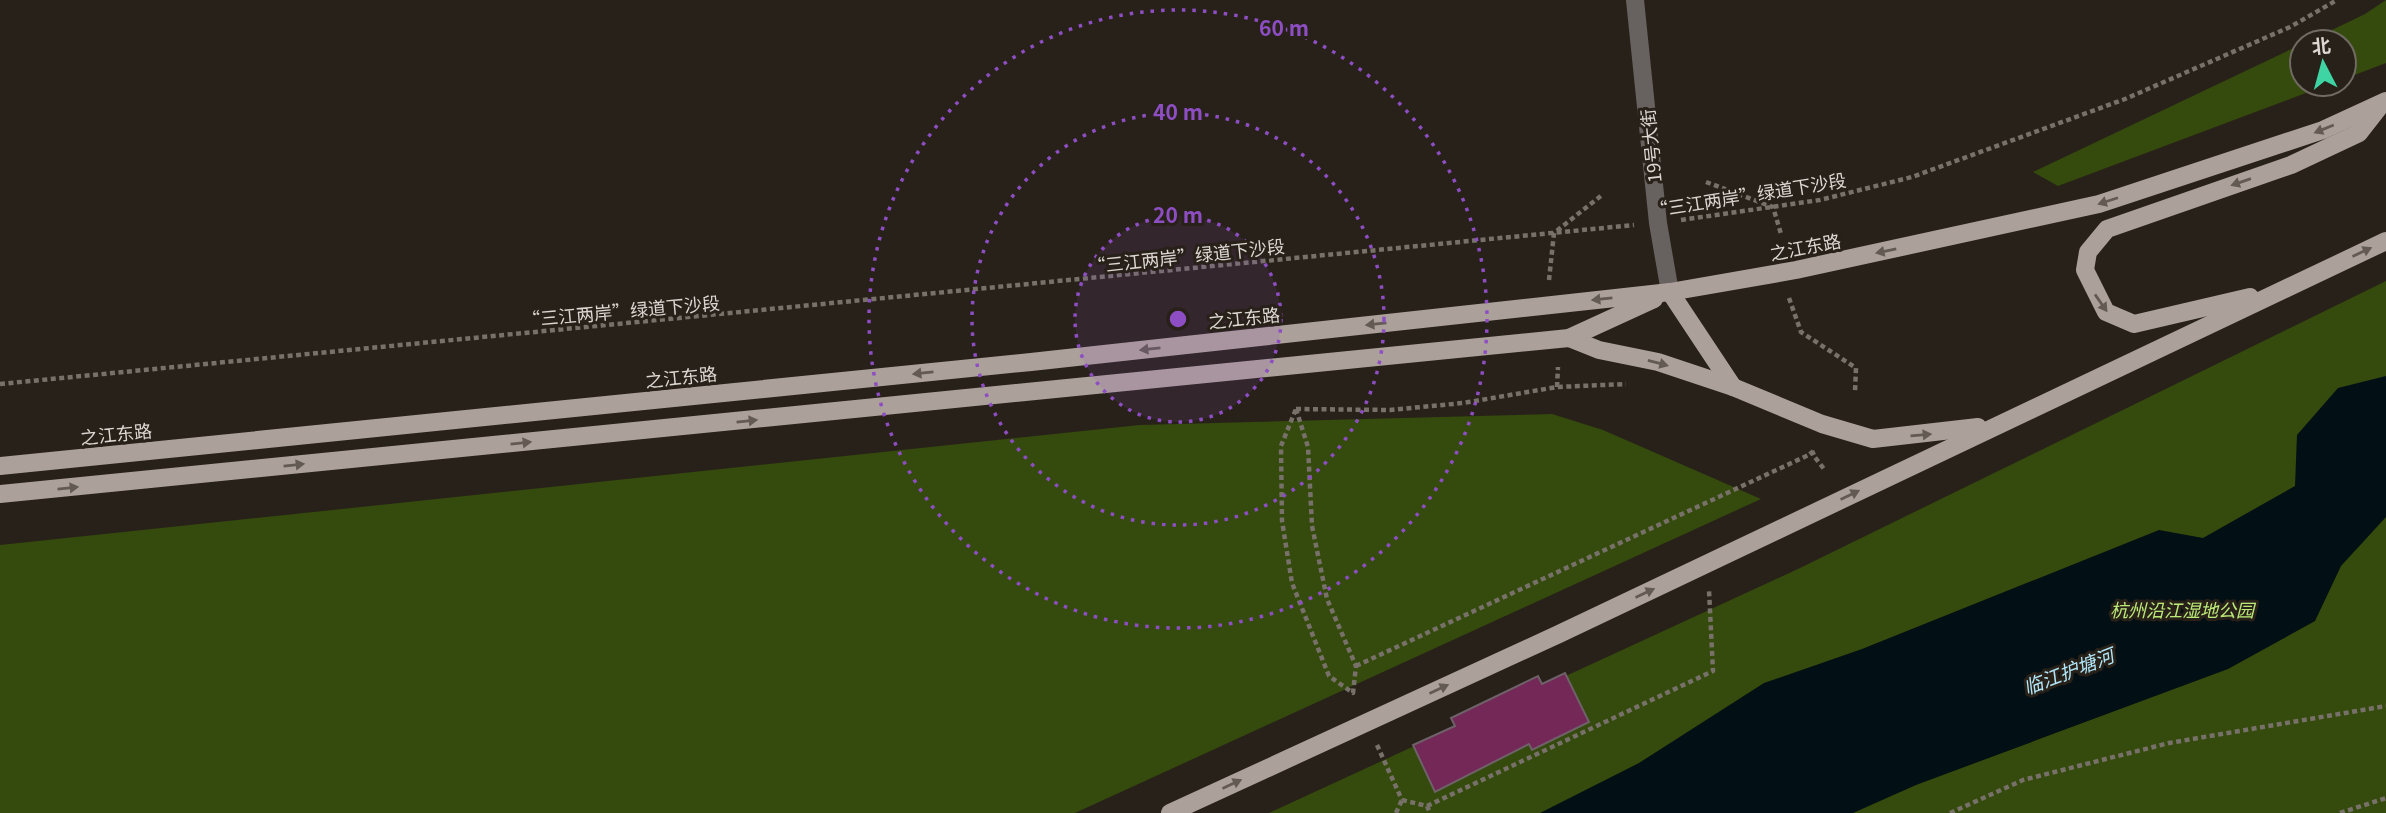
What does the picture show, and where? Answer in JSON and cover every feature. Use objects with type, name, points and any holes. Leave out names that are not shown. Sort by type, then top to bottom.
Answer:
[{"type":"main road","points":[[2280,291],[2134,324],[2106,312],[2085,270],[2088,252],[2107,229],[2291,164],[2359,133],[2384,102]]},
{"type":"main road","name":"之江东路","points":[[0,466],[1045,360],[1670,292],[1796,270],[2099,204],[2323,130],[2384,102]]},
{"type":"main road","points":[[1170,813],[1559,634],[2386,241]]},
{"type":"main road","points":[[0,495],[1569,338],[1670,292],[1733,387]]},
{"type":"main road","points":[[1569,338],[1599,350],[1658,362],[1733,387],[1822,424],[1873,439],[1953,432],[2005,422]]},
{"type":"street","name":"19号大街","points":[[1635,0],[1658,223],[1670,292]]},
{"type":"path","name":"“三江两岸”绿道下沙段","points":[[0,384],[1658,223],[1821,200],[1924,173],[2125,99],[2290,27],[2337,0]]},
{"type":"path","points":[[1706,182],[1773,207],[1781,234]]},
{"type":"path","points":[[1549,280],[1554,233],[1602,195]]},
{"type":"path","points":[[1789,298],[1801,332],[1856,368],[1855,392]]},
{"type":"path","points":[[1557,387],[1558,367]]},
{"type":"path","points":[[1296,409],[1390,410],[1464,403],[1557,387],[1636,383]]},
{"type":"path","points":[[1296,409],[1308,447],[1312,526],[1327,599],[1356,666],[1353,693],[1329,676],[1292,583],[1282,521],[1281,446],[1296,409]]},
{"type":"path","points":[[1801,447],[1814,452],[1824,469]]},
{"type":"path","points":[[1356,666],[1814,452]]},
{"type":"path","points":[[1402,800],[1427,806],[1713,671],[1708,580]]},
{"type":"path","points":[[1950,813],[2023,780],[2169,743],[2386,706]]},
{"type":"path","points":[[1373,738],[1402,800],[1396,813]]},
{"type":"path","points":[[2340,813],[2386,798]]},
{"type":"path","points":[[1427,806],[1430,813]]},
{"type":"green space","points":[[2386,0],[2386,63],[2358,74],[2358,28],[2336,28]]},
{"type":"green space","points":[[2288,51],[2288,98],[2293,98],[2058,186],[2033,172]]},
{"type":"green space","name":"杭州沿江湿地公园","points":[[2386,281],[2386,813],[1269,813],[1800,568]]},
{"type":"green space","points":[[1552,414],[1603,430],[1761,499],[1075,813],[0,813],[0,545],[1140,425]]},
{"type":"water","name":"临江护塘河","points":[[2386,376],[2386,517],[2341,566],[2315,621],[2228,669],[1916,785],[1853,813],[1540,813],[1639,763],[1764,683],[1862,649],[2159,530],[2203,538],[2295,486],[2297,435],[2338,388]]},
{"type":"building","points":[[1565,673],[1589,722],[1532,750],[1529,744],[1435,792],[1413,745],[1455,726],[1451,718],[1538,676],[1542,684]]}]
